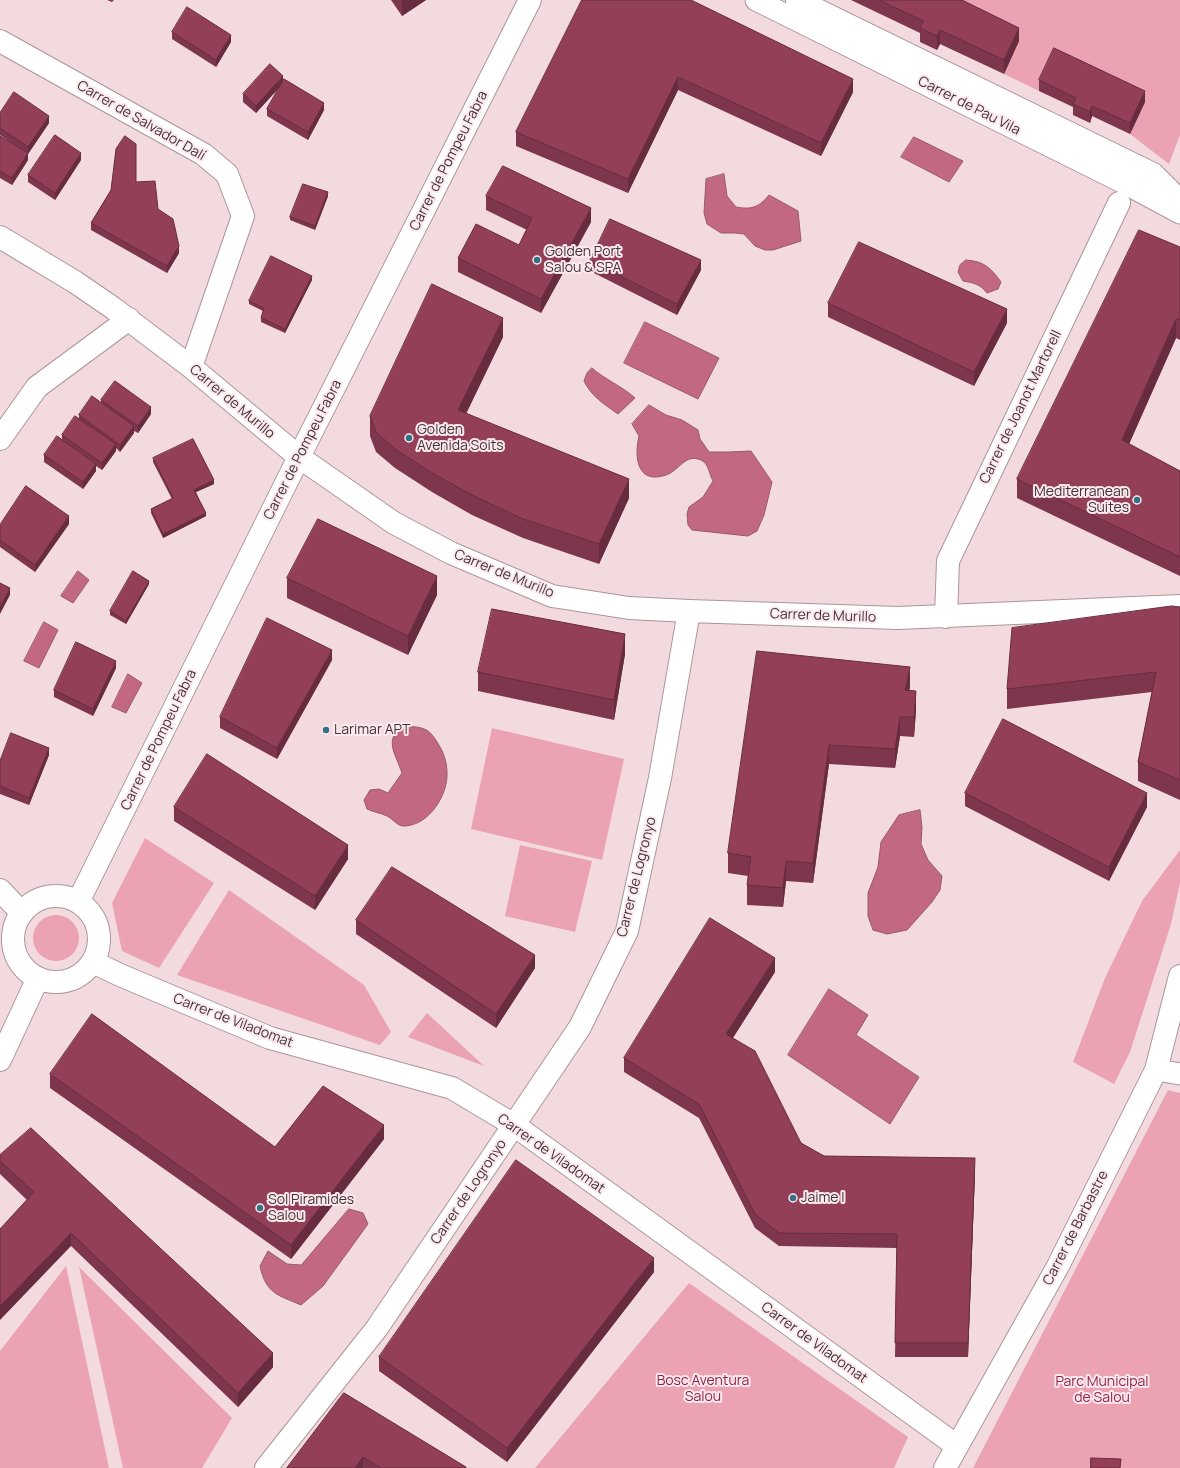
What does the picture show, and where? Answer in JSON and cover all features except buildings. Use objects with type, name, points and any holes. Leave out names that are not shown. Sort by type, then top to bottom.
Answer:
[{"type":"street","name":"Carrer de Pompeu Fabra","points":[[78,902],[299,457],[530,0]]},
{"type":"street","name":"Carrer de Pau Vila","points":[[756,0],[1128,185],[1180,213]]},
{"type":"street","points":[[798,0],[1152,174],[1180,201]]},
{"type":"street","name":"Carrer de Salvador Dalí","points":[[0,41],[203,154],[227,174],[243,216],[191,367]]},
{"type":"street","name":"Carrer de Joanot Martorell","points":[[946,617],[948,561],[1119,203]]},
{"type":"street","name":"Carrer de Murillo","points":[[0,237],[75,282],[129,320],[191,367],[299,457],[394,523],[451,553],[552,596],[629,608],[689,612],[898,618],[1180,606]]},
{"type":"street","points":[[0,439],[37,387],[129,320]]},
{"type":"street","name":"Carrer de Logronyo","points":[[266,1468],[377,1328],[580,1027],[627,931],[660,778],[689,612]]},
{"type":"street","points":[[0,890],[22,913]]},
{"type":"street","points":[[58,896],[69,898],[78,902],[89,911],[96,922],[98,929],[98,949],[93,962],[85,972],[63,982],[50,982],[38,978],[19,962],[15,950],[13,937],[16,925],[22,913],[38,900],[48,897],[58,896]]},
{"type":"street","name":"Carrer de Viladomat","points":[[93,962],[120,975],[270,1038],[452,1088],[514,1125],[957,1446]]},
{"type":"street","name":"Carrer de Barbastre","points":[[945,1468],[1058,1266],[1156,1070],[1180,976]]},
{"type":"street","points":[[0,1060],[38,978]]},
{"type":"street","points":[[1156,1070],[1180,1074]]},
{"type":"green space","points":[[933,0],[1180,0],[1180,135],[1169,164],[1130,134],[1145,102],[1054,58],[1039,91],[1004,74],[1019,41]]},
{"type":"green space","points":[[492,728],[624,759],[602,860],[471,829]]},
{"type":"green space","points":[[145,838],[214,883],[159,968],[122,951],[112,903]]},
{"type":"green space","points":[[520,845],[592,861],[575,932],[505,916]]},
{"type":"green space","points":[[1180,850],[1180,883],[1171,924],[1130,1052],[1114,1084],[1073,1062],[1105,978],[1142,901]]},
{"type":"green space","points":[[229,890],[364,985],[391,1032],[380,1045],[177,975]]},
{"type":"green space","points":[[56,915],[69,919],[75,925],[79,938],[75,951],[69,957],[56,961],[43,957],[37,951],[33,938],[37,925],[43,919]]},
{"type":"green space","points":[[427,1013],[484,1066],[408,1037]]},
{"type":"green space","name":"Parc Municipal de Salou","points":[[1168,1090],[1180,1093],[1180,1468],[973,1468]]},
{"type":"green space","points":[[66,1266],[109,1468],[0,1468],[0,1351]]},
{"type":"green space","points":[[79,1267],[232,1418],[202,1468],[123,1468]]},
{"type":"green space","name":"Bosc Aventura Salou","points":[[689,1283],[908,1437],[894,1468],[535,1468]]},
{"type":"shaded area","points":[[914,137],[963,161],[949,182],[901,157]]},
{"type":"shaded area","points":[[724,174],[727,196],[736,207],[755,207],[769,195],[798,211],[801,241],[773,250],[765,250],[755,246],[744,234],[721,233],[707,224],[704,213],[706,179]]},
{"type":"shaded area","points":[[966,260],[978,262],[990,269],[1001,282],[998,289],[987,293],[976,284],[963,281],[958,272],[960,265]]},
{"type":"shaded area","points":[[645,322],[719,358],[698,399],[624,363]]},
{"type":"shaded area","points":[[592,368],[635,398],[618,414],[598,399],[590,391],[584,381],[587,373]]},
{"type":"shaded area","points":[[649,405],[666,415],[682,420],[698,430],[700,439],[709,452],[751,451],[772,482],[764,515],[757,531],[748,536],[692,530],[688,525],[687,514],[689,507],[703,497],[713,481],[706,464],[701,460],[695,458],[686,461],[671,473],[666,475],[656,477],[643,473],[638,460],[637,452],[639,436],[632,424]]},
{"type":"shaded area","points":[[78,571],[89,580],[73,603],[61,596]]},
{"type":"shaded area","points":[[44,622],[58,630],[39,668],[24,661]]},
{"type":"shaded area","points":[[128,674],[142,683],[126,713],[112,707]]},
{"type":"shaded area","points":[[409,726],[421,728],[430,732],[444,756],[447,773],[444,790],[440,799],[429,815],[414,824],[402,826],[387,816],[367,809],[364,800],[370,790],[379,789],[388,793],[402,773],[392,746],[392,740],[395,734]]},
{"type":"shaded area","points":[[920,810],[922,827],[921,844],[928,860],[942,876],[940,890],[932,902],[907,930],[887,934],[873,930],[868,916],[868,893],[878,867],[881,842],[899,815]]},
{"type":"shaded area","points":[[829,989],[868,1015],[856,1035],[919,1077],[890,1124],[788,1055]]},
{"type":"shaded area","points":[[349,1209],[363,1213],[368,1224],[323,1286],[301,1305],[274,1292],[266,1282],[260,1266],[268,1251],[287,1264],[301,1265]]},
{"type":"place","name":"Golden Port Salou & SPA","points":[[537,260]]},
{"type":"place","name":"Golden Avenida Soits","points":[[409,438]]},
{"type":"place","name":"Mediterranean Suites","points":[[1137,500]]},
{"type":"place","name":"Larimar APT","points":[[326,730]]},
{"type":"place","name":"Jaime I","points":[[793,1198]]},
{"type":"place","name":"Sol Piramides Salou","points":[[260,1208]]}]
